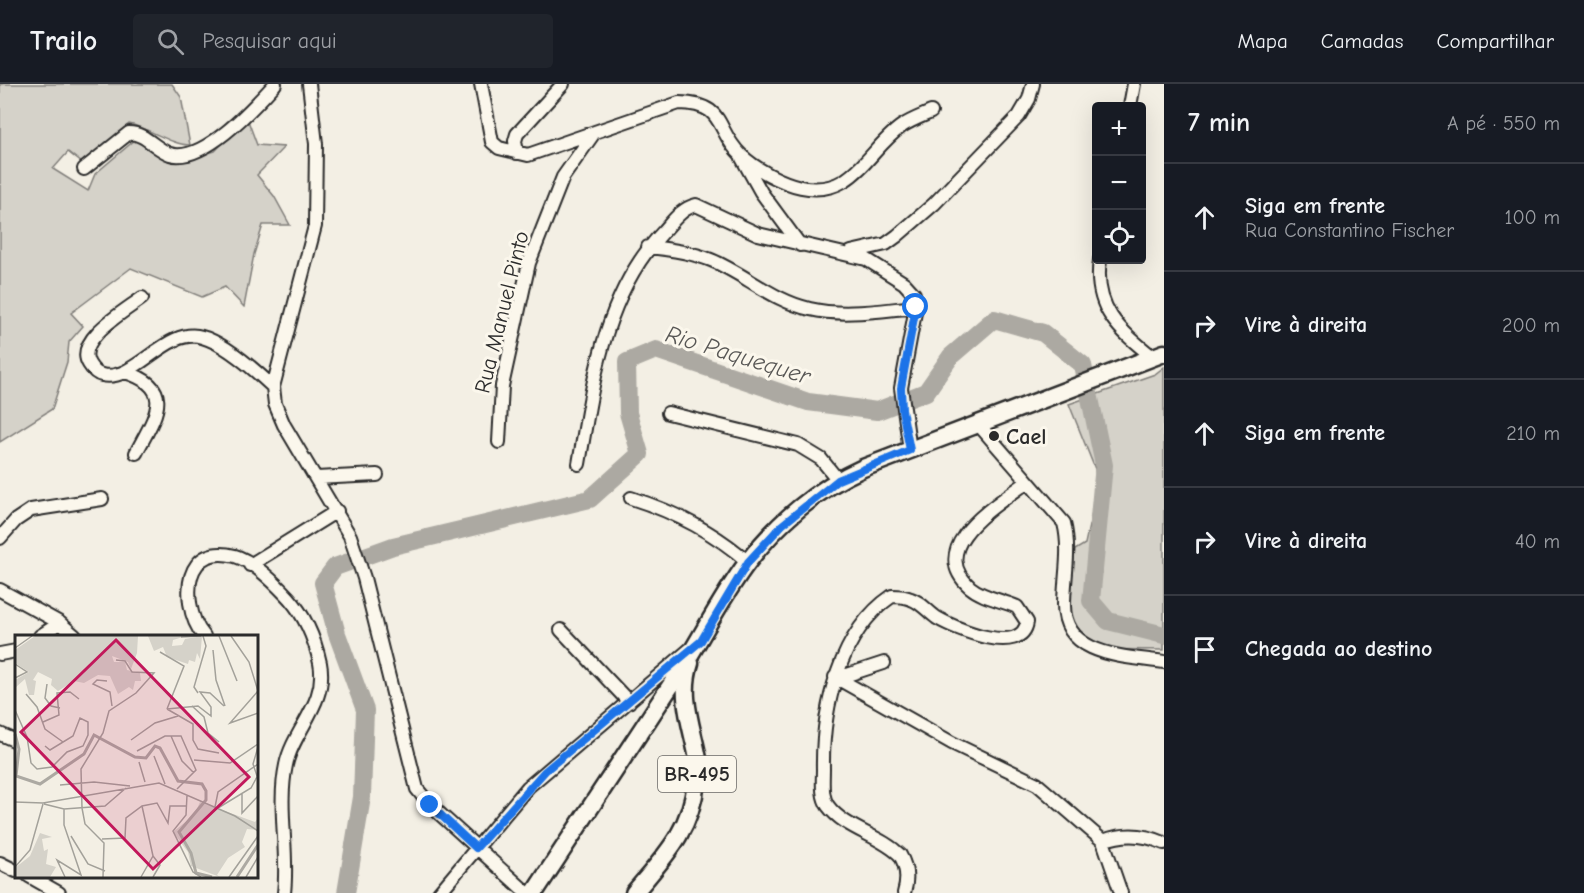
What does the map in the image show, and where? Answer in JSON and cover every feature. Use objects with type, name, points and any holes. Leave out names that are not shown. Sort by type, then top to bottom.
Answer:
[{"type":"main road","name":"BR-495","points":[[534,893],[701,641],[748,562],[782,525],[838,480],[910,450],[1159,355]]},
{"type":"main road","name":"BR-495","points":[[634,893],[681,835],[694,803],[699,762],[687,710],[685,682],[701,641]]},
{"type":"main road","points":[[658,704],[675,693],[682,699],[687,710]]},
{"type":"street","points":[[84,169],[129,133],[136,133],[170,154],[186,156],[204,150],[275,84]]},
{"type":"street","points":[[309,84],[316,144],[315,225],[273,387],[279,415],[350,536],[364,578],[417,789],[430,805],[527,893]]},
{"type":"street","points":[[481,84],[492,142],[495,146],[528,155],[679,103],[697,103],[714,113],[761,192],[800,245]]},
{"type":"street","points":[[518,153],[515,141],[517,134],[563,84]]},
{"type":"street","points":[[847,253],[886,244],[934,204],[1019,116],[1029,99],[1033,84]]},
{"type":"street","points":[[1131,102],[1134,84]]},
{"type":"street","points":[[740,154],[791,185],[807,188],[827,187],[852,177],[902,125],[931,112]]},
{"type":"street","name":"Rua Manuel Pinto","points":[[499,442],[502,386],[529,263],[563,177],[594,133]]},
{"type":"street","points":[[579,464],[591,391],[616,302],[628,276],[648,248],[686,209],[696,205],[758,234],[867,259],[896,276],[914,294],[916,307],[901,396],[910,450]]},
{"type":"street","points":[[648,248],[693,254],[712,261],[780,298],[810,309],[844,312],[916,307]]},
{"type":"street","points":[[1100,264],[1100,290],[1107,309],[1125,334],[1159,355]]},
{"type":"street","points":[[142,298],[90,339],[85,351],[87,361],[93,370],[101,375],[125,372],[152,353],[183,337],[201,336],[257,371],[273,387]]},
{"type":"street","points":[[125,372],[148,381],[155,389],[158,399],[157,412],[136,453]]},
{"type":"street","points":[[668,413],[798,445],[821,459],[838,480]]},
{"type":"street","points":[[978,425],[1064,523],[1068,538],[1064,606],[1071,633],[1087,647],[1164,662]]},
{"type":"street","points":[[316,478],[377,475]]},
{"type":"street","points":[[904,893],[905,864],[900,855],[836,814],[825,799],[823,751],[826,712],[837,678],[865,622],[881,604],[892,596],[913,599],[937,617],[966,631],[998,639],[1022,636],[1027,622],[1023,613],[1017,607],[969,586],[956,564],[955,555],[959,541],[968,530],[1027,482]]},
{"type":"street","points":[[631,498],[677,515],[707,530],[748,562]]},
{"type":"street","points":[[0,538],[16,520],[31,510],[102,499]]},
{"type":"street","points":[[250,565],[337,512]]},
{"type":"street","points":[[203,635],[197,627],[191,607],[188,583],[193,568],[209,556],[236,556],[288,597],[305,620],[320,664],[319,692],[286,762],[284,777],[287,868],[284,893]]},
{"type":"street","points":[[0,590],[60,623],[74,635]]},
{"type":"street","points":[[42,635],[60,623]]},
{"type":"street","points":[[561,630],[629,702]]},
{"type":"street","points":[[439,893],[545,771],[701,641]]},
{"type":"street","points":[[0,654],[15,651]]},
{"type":"street","points":[[837,678],[884,663]]},
{"type":"street","points":[[837,678],[951,743],[1037,784],[1103,841],[1121,893]]},
{"type":"street","points":[[0,734],[15,741]]},
{"type":"street","points":[[1103,841],[1131,836],[1150,838],[1164,843]]},
{"type":"street","points":[[0,863],[15,870]]},
{"type":"street","points":[[33,878],[59,893]]},
{"type":"shaded area","points":[[0,84],[172,84],[181,97],[190,145],[129,124],[82,163],[68,152],[53,169],[88,191],[95,174],[135,140],[145,142],[177,162],[215,151],[247,118],[257,145],[284,147],[257,175],[274,196],[290,225],[263,225],[254,254],[244,307],[225,287],[202,297],[131,268],[71,313],[83,326],[69,342],[67,362],[52,409],[0,442]]},
{"type":"shaded area","points":[[1164,367],[1164,650],[1081,649],[1067,627],[1075,550],[1085,544],[1097,489],[1095,469],[1069,404],[1155,374]]},
{"type":"waterway","name":"Rio Paquequer","points":[[346,893],[362,797],[365,710],[337,634],[323,583],[335,567],[393,546],[590,499],[640,454],[628,413],[627,362],[656,350],[808,402],[877,411],[926,392],[951,356],[994,319],[1043,333],[1083,365],[1104,465],[1091,601],[1108,621],[1164,635]]},
{"type":"place","name":"Cael","points":[[994,436]]},
{"type":"route","points":[[430,805],[476,848],[516,800],[545,771],[701,641],[748,562],[807,502],[838,480],[910,450],[902,410],[901,388],[916,307]]}]
